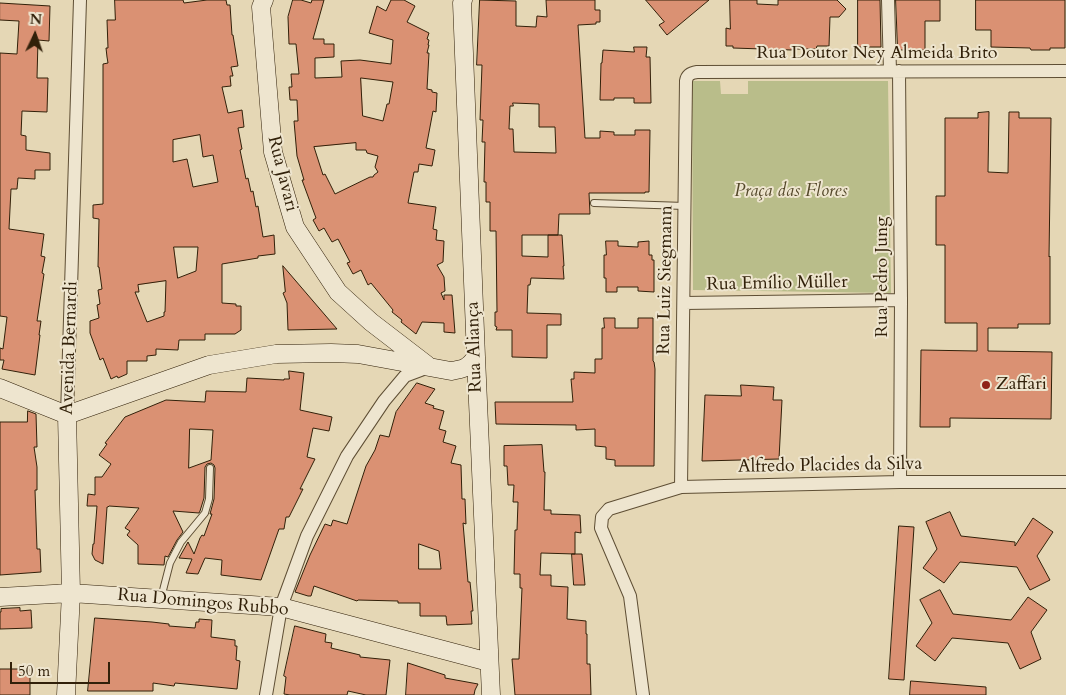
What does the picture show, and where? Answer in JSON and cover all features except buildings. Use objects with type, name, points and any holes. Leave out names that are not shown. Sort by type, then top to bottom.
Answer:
[{"type":"street","name":"Avenida Bernardi","points":[[66,695],[70,593],[67,415],[80,0]]},
{"type":"street","name":"Rua Aliança","points":[[463,0],[477,395],[491,695]]},
{"type":"street","name":"Rua Pedro Jung","points":[[888,0],[894,71],[901,300],[900,482]]},
{"type":"street","name":"Rua Javari","points":[[260,2],[273,152],[295,227],[338,292],[371,322],[429,367]]},
{"type":"street","name":"Rua Doutor Ney Almeida Brito","points":[[689,74],[697,72],[1066,71]]},
{"type":"street","name":"Rua Luiz Siegmann","points":[[681,487],[686,81],[689,74]]},
{"type":"street","name":"Rua Emílio Müller","points":[[684,303],[901,300]]},
{"type":"street","points":[[358,354],[371,345],[374,340],[371,322]]},
{"type":"street","points":[[0,388],[67,415],[210,365],[276,354],[358,354],[451,371],[470,365],[476,357]]},
{"type":"street","points":[[266,695],[281,606],[307,536],[347,456],[384,401],[405,376],[429,367]]},
{"type":"street","points":[[451,371],[466,381],[477,395]]},
{"type":"street","name":"Alfredo Placides da Silva","points":[[643,695],[630,596],[601,528],[602,517],[609,509],[681,487],[900,482],[1066,482]]},
{"type":"street","name":"Rua Domingos Rubbo","points":[[0,597],[70,593],[281,606],[489,662]]},
{"type":"lane","points":[[594,203],[685,206]]},
{"type":"lane","points":[[161,599],[170,562],[181,542],[205,512],[209,499],[210,468]]},
{"type":"green space","name":"Praça das Flores","points":[[692,81],[720,81],[721,94],[748,94],[748,81],[888,81],[891,293],[693,290]]},
{"type":"place","name":"Zaffari","points":[[986,385]]}]
